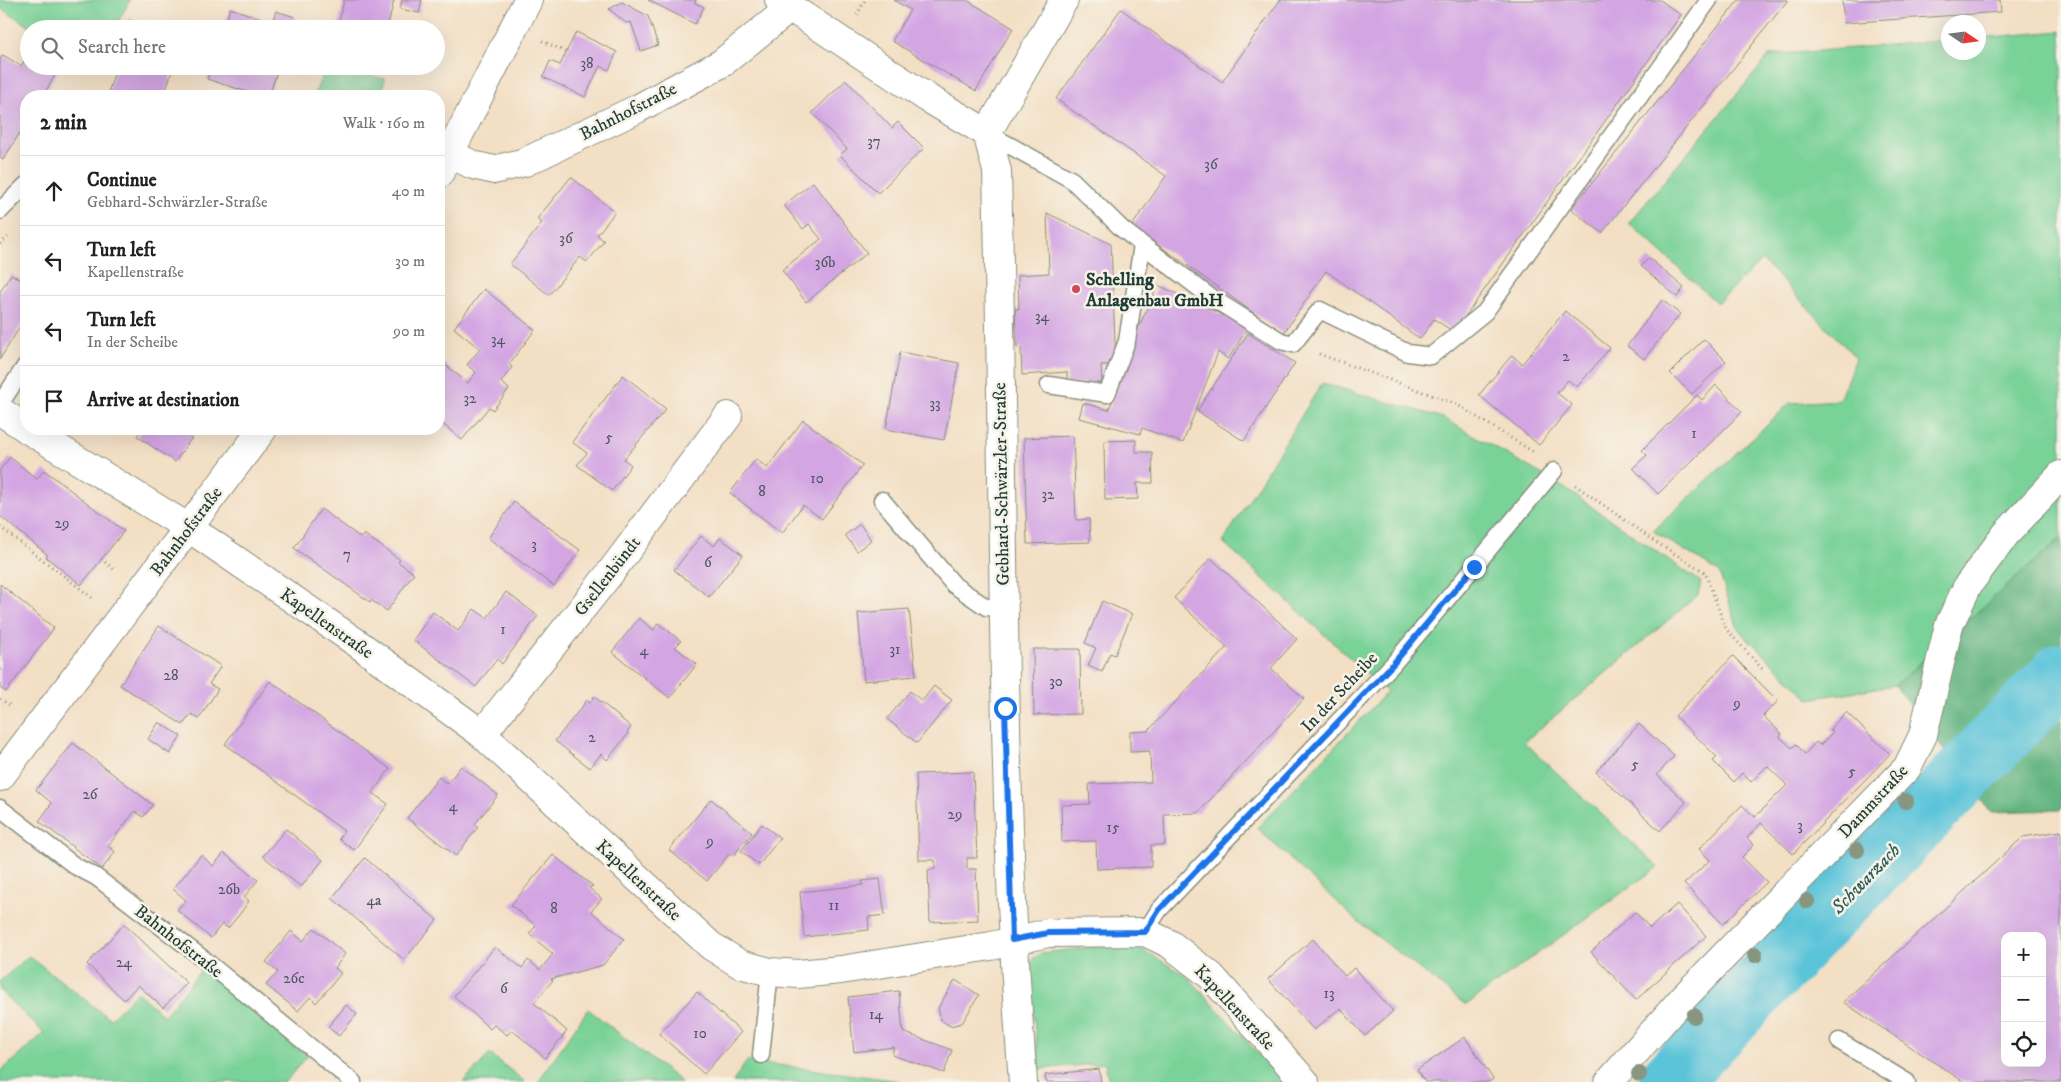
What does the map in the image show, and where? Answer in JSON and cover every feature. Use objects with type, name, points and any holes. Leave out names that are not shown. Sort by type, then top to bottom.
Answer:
[{"type":"street","name":"Bahnhofstraße","points":[[528,0],[445,164],[494,170],[525,162],[637,109],[722,63],[785,4]]},
{"type":"street","points":[[785,4],[929,100],[987,133],[1064,0]]},
{"type":"street","name":"Gebhard-Schwärzler-Straße","points":[[987,133],[997,180],[1003,608],[1012,940],[1023,1082]]},
{"type":"street","name":"Kapellenstraße","points":[[0,412],[20,424]]},
{"type":"street","name":"Gsellenbündt","points":[[482,734],[607,577],[728,416]]},
{"type":"street","name":"Kapellenstraße","points":[[38,435],[189,528],[357,642],[482,734],[711,946],[740,964],[770,972],[798,974],[841,970],[1048,933],[1145,932],[1170,944],[1211,976],[1305,1082]]},
{"type":"street","name":"Bahnhofstraße","points":[[0,777],[259,435]]},
{"type":"street","name":"Dammstraße","points":[[1609,1082],[1684,997],[1907,768],[1923,735],[1949,625],[1968,585],[2006,534],[2061,475]]},
{"type":"lane","points":[[987,133],[1072,180],[1122,230],[1209,296],[1281,341],[1293,344],[1320,310],[1408,353],[1430,356],[1485,312],[1709,0]]},
{"type":"lane","points":[[0,211],[20,191]]},
{"type":"lane","points":[[1049,385],[1107,394],[1127,341],[1142,244]]},
{"type":"lane","points":[[0,404],[20,374]]},
{"type":"lane","name":"In der Scheibe","points":[[1145,932],[1159,910],[1393,664],[1554,471]]},
{"type":"lane","points":[[882,500],[954,585],[986,607],[1003,608]]},
{"type":"lane","name":"Bahnhofstraße","points":[[0,808],[75,866],[96,877],[201,957],[353,1082]]},
{"type":"lane","points":[[761,1055],[770,972]]},
{"type":"lane","points":[[1840,1041],[1907,1082]]},
{"type":"path","points":[[853,21],[865,0]]},
{"type":"path","points":[[541,41],[566,52]]},
{"type":"path","points":[[1293,344],[1456,404],[1541,456],[1554,471],[1657,543],[1705,572],[1726,629],[1764,671]]},
{"type":"path","points":[[0,527],[96,601]]},
{"type":"green space","points":[[0,0],[130,0],[119,20],[20,20],[0,8]]},
{"type":"green space","points":[[2061,31],[2061,538],[1895,685],[1809,699],[1738,629],[1719,572],[1653,531],[1790,403],[1839,400],[1856,358],[1762,260],[1717,303],[1629,223],[1770,55],[1941,41],[1941,60],[1986,60],[1986,37]]},
{"type":"green space","points":[[322,75],[368,75],[385,79],[382,90],[316,90]]},
{"type":"green space","points":[[1322,383],[1443,418],[1557,483],[1701,582],[1698,595],[1524,742],[1658,867],[1466,1005],[1356,920],[1257,828],[1387,692],[1223,542]]},
{"type":"green space","points":[[2061,538],[2061,810],[1991,812],[1895,685]]},
{"type":"green space","points":[[1101,946],[1125,946],[1143,950],[1187,976],[1284,1082],[1109,1082],[1105,1063],[1039,1069],[1029,967],[1033,958],[1042,953]]},
{"type":"green space","points":[[29,956],[110,1019],[137,992],[164,1016],[202,969],[308,1055],[285,1082],[0,1082],[0,1072],[44,1033],[0,991],[0,981]]},
{"type":"green space","points":[[588,1009],[681,1082],[538,1082]]},
{"type":"green space","points":[[490,1054],[525,1082],[463,1082]]},
{"type":"green space","points":[[747,1061],[900,1081],[901,1082],[733,1082]]},
{"type":"building","points":[[344,0],[394,0],[389,20],[339,20]]},
{"type":"building","points":[[402,0],[422,0],[419,13],[400,9]]},
{"type":"building","points":[[648,0],[696,0],[695,3],[704,7],[695,24]]},
{"type":"building","points":[[894,0],[967,0],[1013,28],[976,91],[892,41],[910,10]]},
{"type":"building","points":[[1280,0],[1660,0],[1681,15],[1454,332],[1434,319],[1420,339],[1326,271],[1283,334],[1132,226],[1166,176],[1056,99],[1121,9],[1222,82]]},
{"type":"building","points":[[1739,0],[1788,0],[1602,233],[1571,209]]},
{"type":"building","points":[[1842,0],[2000,0],[2001,12],[1844,23]]},
{"type":"building","points":[[622,2],[648,16],[658,45],[641,51],[631,22],[626,23],[609,9]]},
{"type":"building","points":[[230,8],[266,20],[227,20]]},
{"type":"building","points":[[276,11],[295,17],[294,20],[273,20]]},
{"type":"building","points":[[576,32],[617,52],[609,70],[600,66],[585,97],[543,77],[550,61],[560,65]]},
{"type":"building","points":[[3,55],[20,65],[20,75],[55,75],[47,90],[20,90],[20,133],[3,160],[0,158],[0,59]]},
{"type":"building","points":[[114,75],[171,75],[166,90],[109,90]]},
{"type":"building","points":[[209,75],[276,75],[271,90],[241,90],[207,79]]},
{"type":"building","points":[[846,80],[892,128],[898,122],[924,148],[878,193],[840,155],[847,149],[812,113]]},
{"type":"building","points":[[571,177],[615,212],[597,235],[604,241],[587,262],[580,257],[549,295],[510,264],[542,223],[537,219]]},
{"type":"building","points":[[813,182],[867,253],[806,302],[782,270],[821,239],[809,224],[803,229],[784,205]]},
{"type":"building","points":[[1047,213],[1111,244],[1116,365],[1101,365],[1102,383],[1067,384],[1067,372],[1022,375],[1021,347],[1017,348],[1015,309],[1019,309],[1018,275],[1049,273]]},
{"type":"building","points":[[1649,258],[1684,288],[1677,297],[1641,266]]},
{"type":"building","points":[[11,274],[20,279],[20,327],[0,359],[0,292]]},
{"type":"building","points":[[1158,285],[1233,320],[1247,329],[1228,359],[1218,352],[1183,443],[1142,428],[1140,434],[1079,418],[1083,403],[1109,410],[1135,335]]},
{"type":"building","points":[[484,289],[535,330],[509,364],[512,367],[501,382],[509,389],[493,410],[489,407],[462,440],[445,426],[445,365],[468,383],[476,372],[467,365],[480,349],[454,328]]},
{"type":"building","points":[[1662,300],[1680,314],[1644,359],[1627,346]]},
{"type":"building","points":[[1565,311],[1610,348],[1577,387],[1568,380],[1557,393],[1572,405],[1539,445],[1479,395],[1512,355],[1522,364]]},
{"type":"building","points":[[1248,333],[1295,363],[1244,441],[1197,411]]},
{"type":"building","points":[[1704,339],[1726,361],[1692,394],[1670,373]]},
{"type":"building","points":[[900,352],[959,363],[944,440],[886,429]]},
{"type":"building","points":[[623,375],[666,409],[624,459],[631,465],[612,491],[577,465],[587,453],[572,442]]},
{"type":"building","points":[[1716,385],[1742,412],[1658,494],[1633,468],[1647,455],[1642,450],[1697,395],[1702,400]]},
{"type":"building","points":[[803,420],[863,465],[822,519],[803,505],[782,533],[730,493],[756,459],[767,468]]},
{"type":"building","points":[[138,435],[194,435],[175,462]]},
{"type":"building","points":[[1073,436],[1076,520],[1089,519],[1090,542],[1027,544],[1024,438]]},
{"type":"building","points":[[1136,440],[1136,452],[1152,452],[1153,483],[1137,483],[1138,499],[1105,500],[1104,441]]},
{"type":"building","points":[[10,457],[37,479],[44,470],[124,531],[81,585],[0,516],[0,470]]},
{"type":"building","points":[[514,502],[580,550],[554,586],[488,538]]},
{"type":"building","points":[[321,509],[361,538],[364,534],[400,560],[398,562],[414,573],[387,611],[371,600],[370,602],[294,548]]},
{"type":"building","points":[[860,524],[871,540],[857,551],[845,535]]},
{"type":"building","points":[[701,536],[714,546],[720,538],[743,555],[709,597],[674,570]]},
{"type":"building","points":[[1211,558],[1297,639],[1271,668],[1304,699],[1198,813],[1164,814],[1165,845],[1151,845],[1151,867],[1097,869],[1096,841],[1062,842],[1061,805],[1090,804],[1089,784],[1151,782],[1150,751],[1130,752],[1130,732],[1148,731],[1227,647],[1174,598]]},
{"type":"building","points":[[0,584],[54,628],[6,692],[0,688]]},
{"type":"building","points":[[506,592],[538,616],[502,664],[497,659],[476,687],[413,640],[433,612],[458,631],[474,609],[487,618]]},
{"type":"building","points":[[1102,601],[1132,614],[1115,655],[1110,653],[1102,672],[1088,666],[1096,648],[1085,643]]},
{"type":"building","points":[[909,609],[916,676],[864,681],[858,613]]},
{"type":"building","points":[[639,618],[654,630],[658,623],[681,641],[675,647],[697,664],[670,698],[612,652]]},
{"type":"building","points":[[159,626],[221,666],[209,684],[218,689],[199,719],[191,714],[183,725],[120,685]]},
{"type":"building","points":[[1033,649],[1080,649],[1081,714],[1034,715]]},
{"type":"building","points":[[1733,656],[1778,701],[1763,716],[1782,734],[1780,737],[1792,748],[1796,744],[1805,754],[1816,742],[1820,745],[1833,732],[1830,729],[1846,712],[1890,754],[1793,854],[1761,823],[1747,838],[1754,845],[1742,857],[1767,882],[1723,924],[1684,884],[1710,860],[1699,849],[1742,805],[1755,817],[1787,785],[1767,766],[1751,782],[1742,773],[1734,782],[1713,761],[1717,757],[1675,716]]},
{"type":"building","points":[[270,681],[390,769],[372,793],[388,804],[354,850],[339,839],[344,831],[225,744]]},
{"type":"building","points":[[934,686],[952,700],[917,743],[887,719],[910,691],[922,701]]},
{"type":"building","points":[[594,696],[631,727],[628,734],[607,760],[601,754],[590,768],[555,741],[587,700],[590,703]]},
{"type":"building","points":[[159,722],[181,736],[170,754],[148,739]]},
{"type":"building","points":[[1639,724],[1674,756],[1657,775],[1686,802],[1660,831],[1596,772]]},
{"type":"building","points":[[73,743],[153,805],[143,817],[135,811],[108,846],[115,852],[102,869],[39,821],[52,803],[36,790]]},
{"type":"building","points":[[461,766],[498,795],[475,824],[478,827],[456,856],[407,818],[439,777],[447,784]]},
{"type":"building","points":[[973,772],[977,858],[967,858],[967,869],[976,869],[978,920],[930,922],[928,870],[935,869],[935,860],[919,860],[916,774]]},
{"type":"building","points":[[711,799],[752,833],[733,856],[730,853],[707,881],[669,850]]},
{"type":"building","points":[[762,824],[780,838],[759,865],[741,851]]},
{"type":"building","points":[[286,829],[323,860],[301,887],[263,856]]},
{"type":"building","points":[[2061,831],[2061,1082],[1964,1082],[1843,1002],[2023,837]]},
{"type":"building","points":[[224,853],[258,880],[244,897],[249,901],[239,915],[228,928],[222,924],[211,938],[177,910],[186,900],[173,889],[201,855],[213,866]]},
{"type":"building","points":[[553,855],[593,886],[589,888],[602,899],[591,911],[624,939],[603,965],[551,979],[553,980],[534,1003],[567,1031],[545,1058],[512,1030],[507,1035],[494,1025],[490,1029],[454,996],[495,947],[522,968],[528,960],[540,970],[553,954],[529,934],[536,926],[511,905]]},
{"type":"building","points":[[365,858],[437,920],[404,960],[332,898]]},
{"type":"building","points":[[880,879],[885,915],[868,917],[869,930],[804,937],[800,892],[863,885],[862,881]]},
{"type":"building","points":[[1677,904],[1706,936],[1636,1000],[1591,952],[1635,912],[1650,928]]},
{"type":"building","points":[[124,924],[187,983],[163,1008],[138,985],[124,1000],[87,964]]},
{"type":"building","points":[[314,928],[345,954],[335,968],[341,973],[329,988],[316,1003],[310,997],[298,1011],[266,985],[278,972],[266,962],[291,931],[303,941]]},
{"type":"building","points":[[1313,939],[1345,976],[1354,968],[1393,1011],[1365,1036],[1340,1008],[1314,1030],[1268,979]]},
{"type":"building","points":[[955,980],[979,995],[962,1023],[950,1026],[941,1020],[938,1008]]},
{"type":"building","points":[[899,991],[903,1032],[952,1050],[944,1073],[892,1055],[894,1047],[854,1052],[848,997]]},
{"type":"building","points":[[697,992],[741,1032],[704,1074],[659,1034]]},
{"type":"building","points":[[346,1005],[357,1014],[339,1036],[328,1027]]},
{"type":"building","points":[[1465,1037],[1493,1079],[1489,1082],[1425,1082],[1417,1070]]},
{"type":"building","points":[[1099,1069],[1101,1082],[1046,1082],[1045,1075]]},
{"type":"waterway","name":"Schwarzach","points":[[1669,1082],[1748,997],[2061,674]]},
{"type":"place","name":"Schelling Anlagenbau GmbH","points":[[1076,289]]},
{"type":"route","points":[[1005,708],[1012,940],[1048,933],[1145,932],[1159,910],[1393,664],[1474,567]]}]
